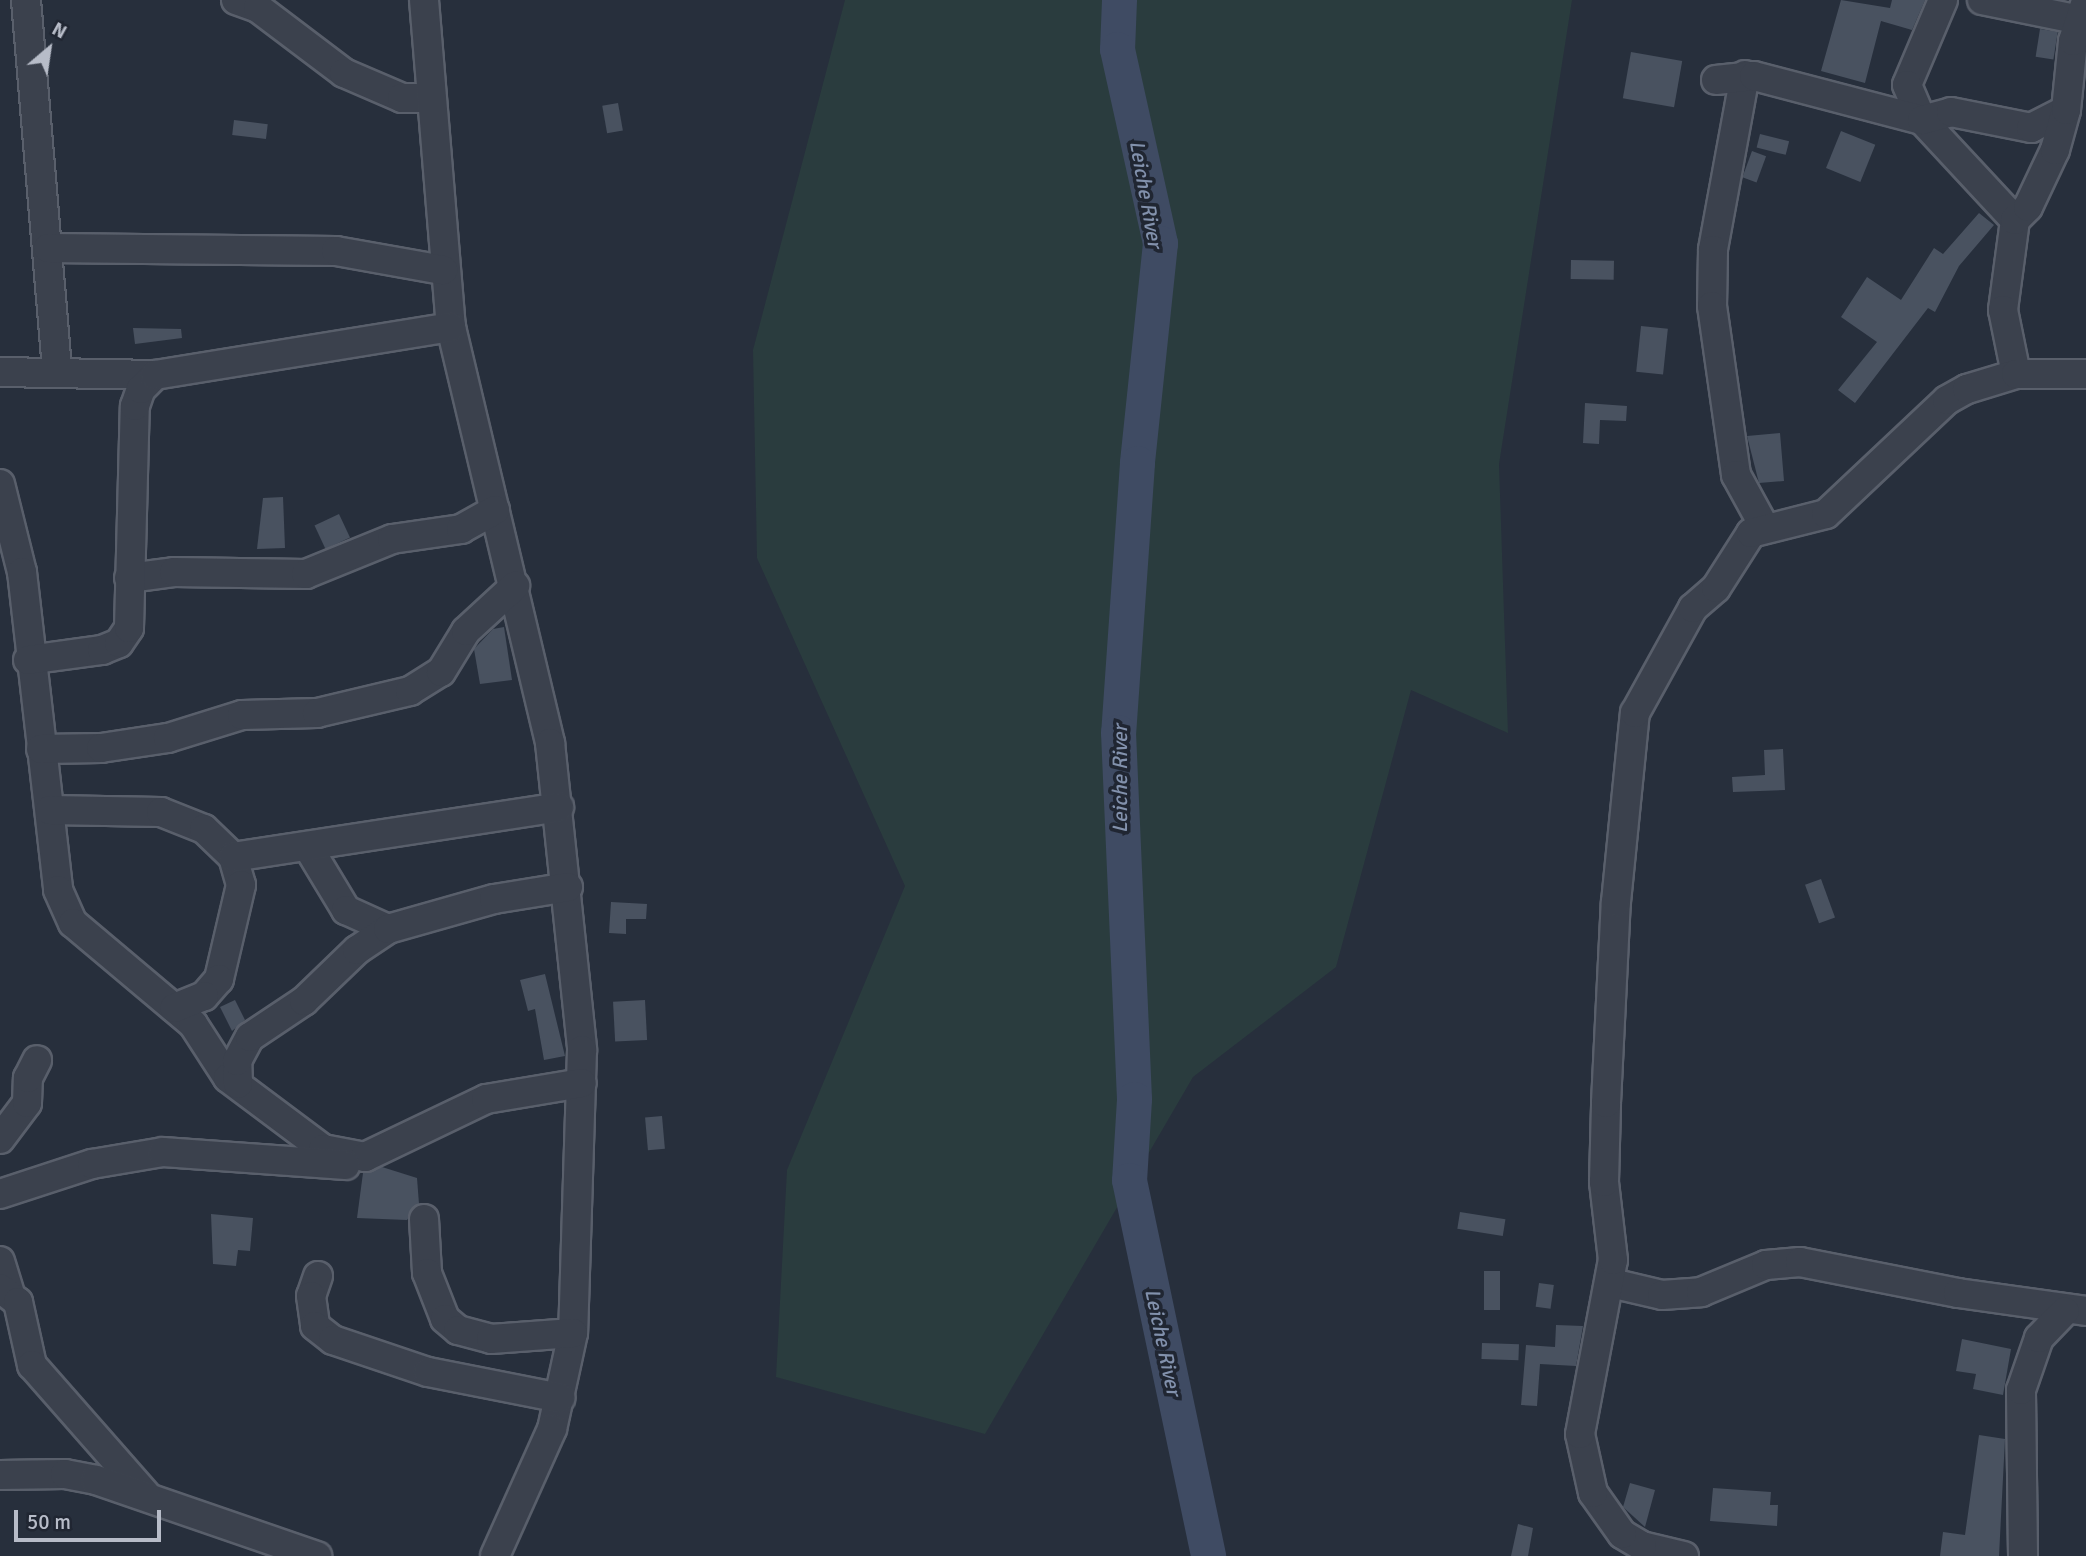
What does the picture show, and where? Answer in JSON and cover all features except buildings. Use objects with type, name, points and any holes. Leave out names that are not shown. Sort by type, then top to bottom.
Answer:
[{"type":"street","points":[[26,0],[57,373]]},
{"type":"street","points":[[424,0],[443,270],[451,327],[515,586],[559,807],[568,887],[582,1083],[573,1333],[560,1398],[531,1485],[495,1556]]},
{"type":"street","points":[[1943,0],[1907,74],[1912,103],[1922,120],[2015,220]]},
{"type":"street","points":[[1982,0],[2083,11],[2066,110],[2042,183],[2015,220],[2003,310],[2016,373]]},
{"type":"street","points":[[250,3],[344,73],[402,98],[430,99]]},
{"type":"street","points":[[1745,75],[1713,250],[1712,306],[1733,462],[1739,488],[1765,528]]},
{"type":"street","points":[[1716,80],[1745,75],[1922,120],[1951,112],[2031,128],[2066,110]]},
{"type":"street","points":[[48,248],[336,251],[443,270]]},
{"type":"street","points":[[0,372],[155,374],[451,327]]},
{"type":"street","points":[[1684,1556],[1642,1546],[1622,1534],[1593,1493],[1583,1467],[1583,1404],[1611,1283],[1606,1103],[1616,902],[1635,713],[1693,608],[1723,580],[1746,538],[1765,528],[1826,514],[1947,400],[1992,377],[2016,373],[2086,374]]},
{"type":"street","points":[[28,660],[120,643],[129,628],[135,406],[141,389],[155,374]]},
{"type":"street","points":[[0,484],[22,572],[28,660],[62,908],[174,1008],[238,1084],[311,1143],[358,1158]]},
{"type":"street","points":[[129,578],[174,572],[306,574],[392,539],[461,529],[495,510]]},
{"type":"street","points":[[41,749],[155,740],[242,715],[317,713],[410,691],[441,672],[466,631],[515,586]]},
{"type":"street","points":[[233,857],[559,807]]},
{"type":"street","points":[[50,810],[161,813],[204,829],[233,857],[241,885],[219,979],[204,996],[174,1008]]},
{"type":"street","points":[[308,847],[346,910],[388,929]]},
{"type":"street","points":[[238,1084],[237,1061],[250,1037],[304,1001],[357,950],[388,929],[494,899],[568,887]]},
{"type":"street","points":[[0,1139],[27,1103],[28,1078],[37,1060]]},
{"type":"street","points":[[0,1194],[136,1154],[186,1152],[334,1167],[486,1100],[582,1083]]},
{"type":"street","points":[[424,1219],[427,1273],[445,1319],[458,1330],[491,1339],[573,1333]]},
{"type":"street","points":[[0,1261],[5,1290],[21,1312],[32,1365],[152,1502]]},
{"type":"street","points":[[1611,1283],[1662,1295],[1701,1292],[1766,1265],[1800,1262],[2076,1311]]},
{"type":"street","points":[[318,1276],[311,1296],[315,1326],[333,1340],[428,1372],[560,1398]]},
{"type":"street","points":[[2023,1556],[2021,1390],[2039,1338],[2076,1311]]},
{"type":"street","points":[[0,1475],[65,1474],[317,1556]]},
{"type":"shaded area","points":[[845,0],[1572,0],[1499,464],[1508,733],[1411,690],[1336,967],[1193,1077],[985,1434],[776,1377],[787,1170],[905,886],[757,558],[753,350]]},
{"type":"waterway","name":"Leiche River","points":[[1119,0],[1117,49],[1160,243],[1137,463],[1118,732],[1134,1099],[1129,1180],[1208,1556]]}]
